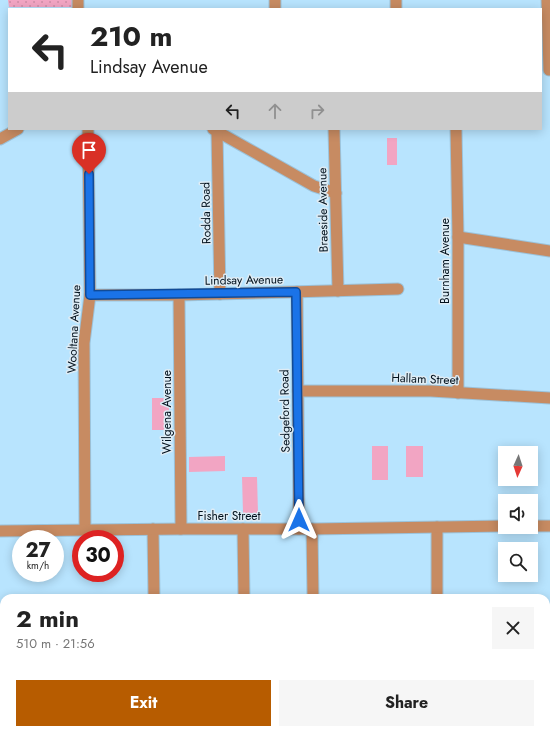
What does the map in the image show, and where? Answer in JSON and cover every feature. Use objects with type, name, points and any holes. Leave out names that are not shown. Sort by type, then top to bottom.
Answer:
[{"type":"street","points":[[547,0],[547,70]]},
{"type":"street","points":[[0,139],[16,130]]},
{"type":"street","name":"Wooltana Avenue","points":[[85,530],[84,343],[90,295],[88,130]]},
{"type":"street","name":"Braeside Avenue","points":[[334,130],[338,291]]},
{"type":"street","name":"Burnham Avenue","points":[[456,130],[458,393]]},
{"type":"street","points":[[215,131],[314,186],[336,193]]},
{"type":"street","name":"Rodda Road","points":[[215,131],[220,294]]},
{"type":"street","points":[[458,237],[550,251]]},
{"type":"street","name":"Lindsay Avenue","points":[[90,295],[179,295],[398,289]]},
{"type":"street","name":"Sedgeford Road","points":[[296,292],[299,529]]},
{"type":"street","name":"Wilgena Avenue","points":[[179,295],[181,529]]},
{"type":"street","name":"Hallam Street","points":[[298,391],[431,391],[550,398]]},
{"type":"street","name":"Fisher Street","points":[[124,530],[498,526]]},
{"type":"street","points":[[538,526],[550,526]]},
{"type":"street","points":[[437,527],[437,594]]},
{"type":"street","points":[[243,529],[244,594]]},
{"type":"street","points":[[312,529],[313,594]]},
{"type":"street","name":"Fisher Street","points":[[0,531],[72,530]]},
{"type":"street","points":[[153,530],[154,594]]},
{"type":"shaded area","points":[[8,0],[72,0],[72,7],[9,7]]},
{"type":"shaded area","points":[[387,138],[397,138],[397,165],[387,165]]},
{"type":"shaded area","points":[[152,398],[169,398],[169,430],[152,430]]},
{"type":"shaded area","points":[[372,446],[388,446],[388,480],[372,480]]},
{"type":"shaded area","points":[[406,446],[423,446],[423,477],[406,477]]},
{"type":"shaded area","points":[[225,456],[225,471],[189,472],[189,457]]},
{"type":"shaded area","points":[[242,477],[257,477],[258,513],[243,513]]},
{"type":"route","points":[[89,174],[90,295],[179,295],[296,292],[299,520]]}]
